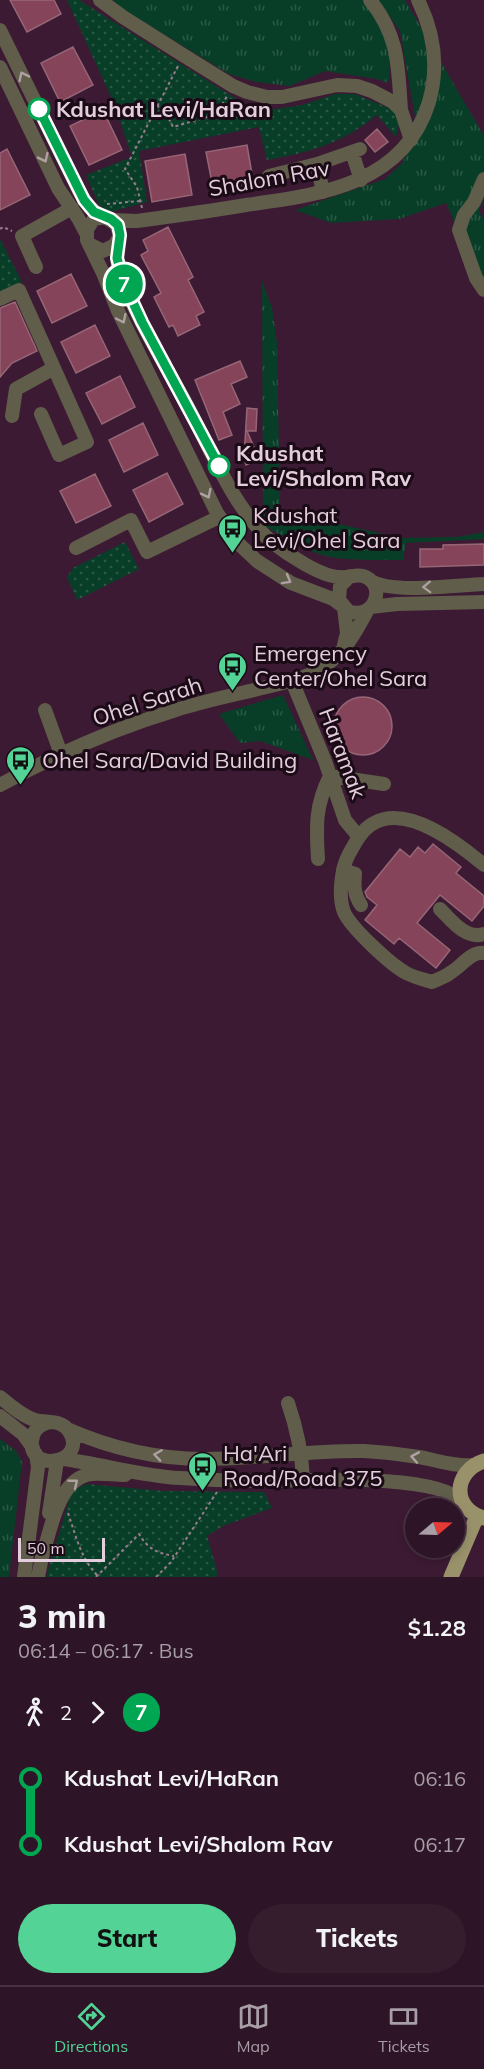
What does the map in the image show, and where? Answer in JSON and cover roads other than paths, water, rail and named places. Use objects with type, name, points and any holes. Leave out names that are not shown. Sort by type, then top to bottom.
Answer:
[{"type":"main road","points":[[462,1498],[461,1481],[465,1472],[478,1463]]},
{"type":"main road","points":[[451,1577],[481,1517],[465,1505]]},
{"type":"street","points":[[100,0],[183,55],[233,86],[247,92],[267,97],[282,97],[337,85],[357,86],[393,102],[401,110]]},
{"type":"street","points":[[370,0],[378,10],[397,51],[401,110],[411,140]]},
{"type":"street","name":"Shalom Rav","points":[[105,214],[150,219],[301,198],[361,180],[376,171],[394,158],[411,140],[428,107],[435,67],[432,39],[418,0]]},
{"type":"street","points":[[0,30],[79,191],[89,207],[105,214],[118,228],[119,270],[137,312],[229,484],[252,521],[272,542],[327,575],[340,578],[363,576],[376,584],[399,588],[484,584]]},
{"type":"street","points":[[0,67],[58,188],[72,208],[88,239],[118,311],[207,495],[219,517],[240,545],[257,561],[291,583],[333,599],[358,614],[369,609],[397,604],[484,602]]},
{"type":"street","points":[[269,176],[317,164],[356,150],[361,180]]},
{"type":"street","points":[[317,164],[323,192]]},
{"type":"street","points":[[484,179],[474,202],[464,215],[459,230],[476,278],[484,290]]},
{"type":"street","points":[[36,267],[22,236],[72,208]]},
{"type":"street","points":[[105,214],[91,222],[88,239],[96,249],[105,250],[113,247],[118,239]]},
{"type":"street","name":"Shalom Rav","points":[[118,239],[137,225],[150,219]]},
{"type":"street","points":[[0,299],[19,290],[87,442],[59,455],[41,414]]},
{"type":"street","points":[[12,416],[16,389],[54,368]]},
{"type":"street","points":[[76,548],[131,520],[147,552],[219,517]]},
{"type":"street","points":[[342,650],[346,633],[343,606],[338,591],[350,576]]},
{"type":"street","points":[[369,609],[376,594],[371,581]]},
{"type":"street","name":"Ohel Sarah","points":[[0,785],[62,754],[173,710],[292,681],[326,666],[342,650],[369,609]]},
{"type":"street","name":"Haramak","points":[[292,681],[345,820],[358,837]]},
{"type":"street","points":[[45,710],[62,754]]},
{"type":"street","points":[[318,859],[317,813],[321,795],[330,776],[384,784]]},
{"type":"street","points":[[484,865],[439,831],[402,819],[385,819],[373,823],[358,837],[345,862],[341,884],[344,912],[359,934],[406,974],[432,982],[450,974],[479,952],[484,953]]},
{"type":"street","points":[[343,870],[356,874],[354,886],[356,898],[361,905]]},
{"type":"street","points":[[440,909],[468,934],[477,936],[484,934]]},
{"type":"street","points":[[0,1397],[32,1419],[56,1422],[91,1439],[154,1455],[205,1459],[302,1453],[390,1453],[451,1464],[478,1463]]},
{"type":"street","points":[[288,1403],[297,1428],[302,1453],[303,1480]]},
{"type":"street","points":[[0,1416],[24,1434],[35,1452],[45,1461],[60,1460],[108,1466],[150,1475]]},
{"type":"street","points":[[24,1577],[37,1476],[33,1438],[35,1432],[50,1422]]},
{"type":"street","points":[[38,1577],[60,1460],[68,1454],[72,1441],[67,1429]]},
{"type":"street","points":[[43,1554],[62,1496],[69,1485],[80,1477],[92,1474],[226,1480],[388,1481],[444,1491],[459,1498]]},
{"type":"place","name":"Kdushat Levi/HaRan","points":[[39,109]]},
{"type":"place","name":"Kdushat Levi/Shalom Rav","points":[[219,466]]},
{"type":"place","name":"Kdushat Levi/Ohel Sara","points":[[232,554]]},
{"type":"place","name":"Emergency Center/Ohel Sara","points":[[233,692]]},
{"type":"place","name":"Ohel Sara/David Building","points":[[21,786]]},
{"type":"place","name":"Ha'Ari Road/Road 375","points":[[202,1492]]}]
